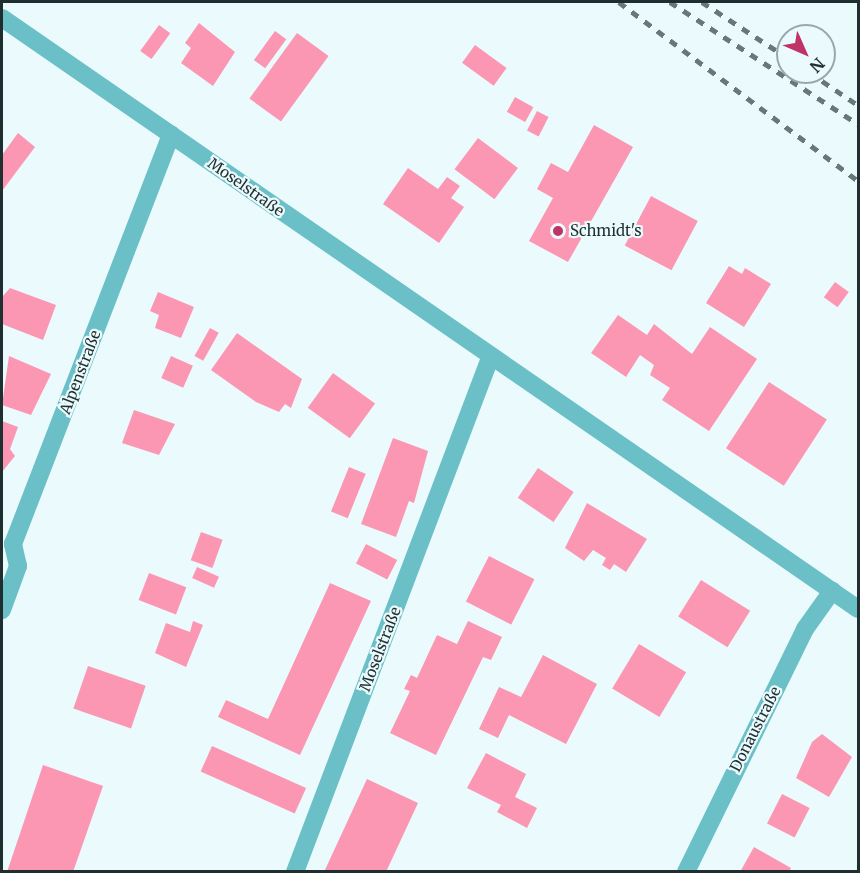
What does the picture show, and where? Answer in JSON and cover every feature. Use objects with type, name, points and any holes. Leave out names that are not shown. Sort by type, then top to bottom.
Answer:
[{"type":"street","name":"Moselstraße","points":[[2,18],[490,358],[858,609]]},
{"type":"street","name":"Alpenstraße","points":[[2,610],[18,566],[7,541],[171,134]]},
{"type":"street","name":"Moselstraße","points":[[296,872],[490,358]]},
{"type":"street","name":"Donaustraße","points":[[686,872],[805,630],[832,591]]},
{"type":"building","points":[[199,23],[235,52],[213,86],[181,63],[191,48],[185,43]]},
{"type":"building","points":[[159,25],[170,33],[152,59],[140,51]]},
{"type":"building","points":[[275,31],[286,39],[265,68],[254,60]]},
{"type":"building","points":[[297,33],[329,56],[281,121],[249,99]]},
{"type":"building","points":[[475,45],[507,68],[494,86],[462,63]]},
{"type":"building","points":[[515,97],[533,107],[525,122],[507,112]]},
{"type":"building","points":[[537,111],[549,117],[539,137],[527,131]]},
{"type":"building","points":[[594,125],[633,147],[568,262],[529,241],[553,198],[537,189],[551,163],[568,172]]},
{"type":"building","points":[[18,133],[35,147],[2,191],[2,155]]},
{"type":"building","points":[[478,138],[518,168],[494,199],[455,169]]},
{"type":"building","points":[[408,168],[438,189],[447,177],[460,186],[451,198],[464,207],[439,243],[383,204]]},
{"type":"building","points":[[651,196],[698,221],[672,270],[625,245]]},
{"type":"building","points":[[729,266],[742,274],[745,268],[771,284],[744,327],[706,303]]},
{"type":"building","points":[[835,282],[849,292],[838,307],[824,297]]},
{"type":"building","points":[[10,288],[56,305],[43,340],[2,324],[2,297]]},
{"type":"building","points":[[158,292],[194,307],[181,338],[155,328],[159,315],[150,311]]},
{"type":"building","points":[[618,315],[647,335],[654,324],[692,354],[710,327],[757,359],[709,431],[662,400],[670,388],[650,375],[654,365],[640,355],[626,377],[591,353]]},
{"type":"building","points":[[210,328],[219,333],[203,361],[194,356]]},
{"type":"building","points":[[237,333],[302,379],[291,408],[285,404],[279,412],[256,402],[211,370]]},
{"type":"building","points":[[9,356],[51,374],[31,415],[2,405]]},
{"type":"building","points":[[171,356],[193,366],[183,388],[161,378]]},
{"type":"building","points":[[333,373],[375,404],[350,438],[308,408]]},
{"type":"building","points":[[769,382],[827,420],[784,486],[726,448]]},
{"type":"building","points":[[134,410],[175,424],[159,455],[122,443]]},
{"type":"building","points":[[2,421],[18,427],[10,449],[15,456],[2,472]]},
{"type":"building","points":[[393,438],[428,451],[414,503],[409,501],[396,537],[361,524]]},
{"type":"building","points":[[349,467],[366,474],[348,518],[331,512]]},
{"type":"building","points":[[538,468],[574,492],[554,522],[518,498]]},
{"type":"building","points":[[587,503],[647,539],[626,572],[614,564],[610,570],[602,565],[606,558],[593,550],[584,561],[565,548]]},
{"type":"building","points":[[201,532],[223,540],[212,568],[191,560]]},
{"type":"building","points":[[366,544],[397,560],[387,579],[356,564]]},
{"type":"building","points":[[489,556],[534,579],[511,625],[466,601]]},
{"type":"building","points":[[197,567],[219,577],[214,588],[192,578]]},
{"type":"building","points":[[149,573],[186,587],[176,614],[139,600]]},
{"type":"building","points":[[701,580],[750,611],[727,647],[678,616]]},
{"type":"building","points":[[330,583],[371,601],[300,755],[218,717],[226,700],[268,719]]},
{"type":"building","points":[[193,621],[203,625],[186,667],[155,653],[166,623],[190,632]]},
{"type":"building","points":[[468,621],[502,637],[491,660],[483,657],[436,755],[390,733],[410,691],[404,689],[411,675],[417,678],[437,635],[457,644]]},
{"type":"building","points":[[639,644],[686,672],[659,717],[612,689]]},
{"type":"building","points":[[543,655],[597,684],[566,744],[509,715],[498,738],[479,729],[499,687],[521,697]]},
{"type":"building","points":[[88,666],[146,686],[131,728],[73,709]]},
{"type":"building","points":[[822,734],[852,757],[829,797],[796,778],[812,742]]},
{"type":"building","points":[[212,746],[306,788],[295,813],[201,772]]},
{"type":"building","points":[[486,753],[526,774],[515,797],[537,808],[527,828],[497,812],[501,805],[467,788]]},
{"type":"building","points":[[43,765],[103,786],[73,872],[7,872]]},
{"type":"building","points":[[367,779],[418,803],[386,872],[324,872]]},
{"type":"building","points":[[782,794],[810,808],[795,837],[767,823]]},
{"type":"building","points":[[754,847],[791,868],[789,872],[740,872]]},
{"type":"railway","points":[[619,2],[858,181]]},
{"type":"railway","points":[[670,2],[858,124]]},
{"type":"railway","points":[[702,2],[776,50]]},
{"type":"railway","points":[[827,84],[858,105]]},
{"type":"place","name":"Schmidt's","points":[[558,231]]}]
